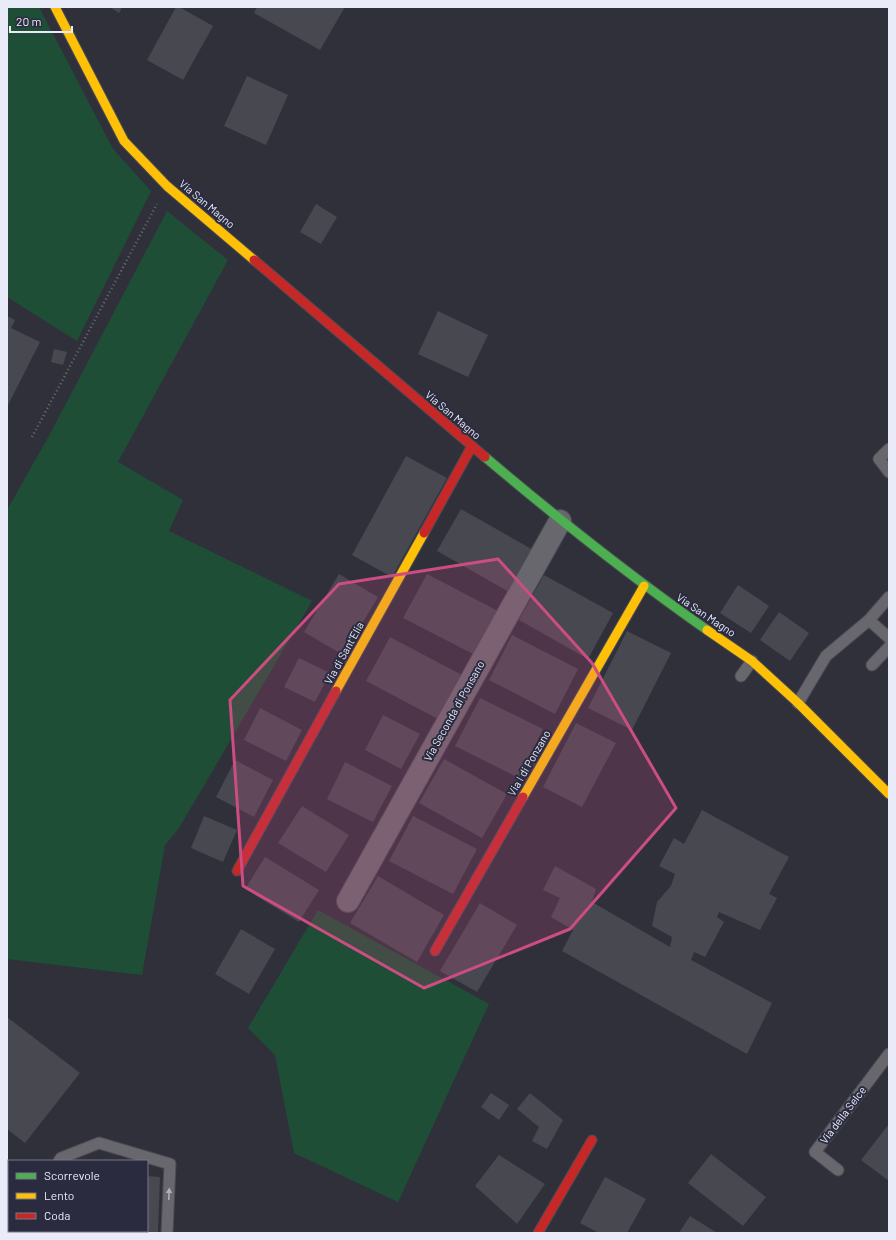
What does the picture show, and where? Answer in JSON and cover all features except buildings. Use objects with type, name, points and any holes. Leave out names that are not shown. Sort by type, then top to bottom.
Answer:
[{"type":"street","name":"Via San Magno","points":[[55,7],[124,141],[167,186],[560,521],[644,586],[752,661],[798,703],[889,794]]},
{"type":"street","name":"Via di Sant'Elia","points":[[237,871],[472,446]]},
{"type":"street","name":"Via Seconda di Ponsano","points":[[348,901],[560,521]]},
{"type":"street","name":"Via I di Ponzano","points":[[435,951],[644,586]]},
{"type":"street","points":[[538,1233],[592,1140]]},
{"type":"lane","points":[[889,448],[879,459],[889,472]]},
{"type":"lane","points":[[798,703],[826,656],[869,620],[889,597]]},
{"type":"lane","points":[[869,620],[889,638]]},
{"type":"lane","points":[[872,665],[889,647]]},
{"type":"lane","points":[[741,676],[752,661]]},
{"type":"lane","name":"Via della Selce","points":[[838,1170],[815,1152],[889,1054]]},
{"type":"lane","points":[[60,1160],[61,1158],[99,1143],[170,1164],[167,1233]]},
{"type":"path","points":[[32,437],[167,186]]},
{"type":"highlighted area","points":[[498,559],[592,663],[676,808],[570,929],[424,988],[243,886],[230,700],[339,584]]},
{"type":"green space","points":[[7,7],[39,7],[113,149],[151,191],[77,341],[7,297]]},
{"type":"green space","points":[[167,211],[228,260],[118,462],[183,500],[169,531],[312,601],[179,828],[165,845],[142,975],[7,959],[7,510],[50,434]]},
{"type":"green space","points":[[318,910],[489,1004],[398,1202],[294,1153],[275,1055],[248,1028]]},
{"type":"traffic: fast","points":[[485,457],[594,546],[707,630]]},
{"type":"traffic: slow","points":[[55,7],[124,141],[167,186],[254,260]]},
{"type":"traffic: slow","points":[[336,691],[424,533]]},
{"type":"traffic: slow","points":[[523,797],[644,586]]},
{"type":"traffic: slow","points":[[707,630],[752,661],[798,703],[889,794]]},
{"type":"traffic: jam","points":[[254,260],[485,457]]},
{"type":"traffic: jam","points":[[424,533],[472,446]]},
{"type":"traffic: jam","points":[[237,871],[336,691]]},
{"type":"traffic: jam","points":[[435,951],[523,797]]},
{"type":"traffic: jam","points":[[538,1233],[592,1140]]}]
